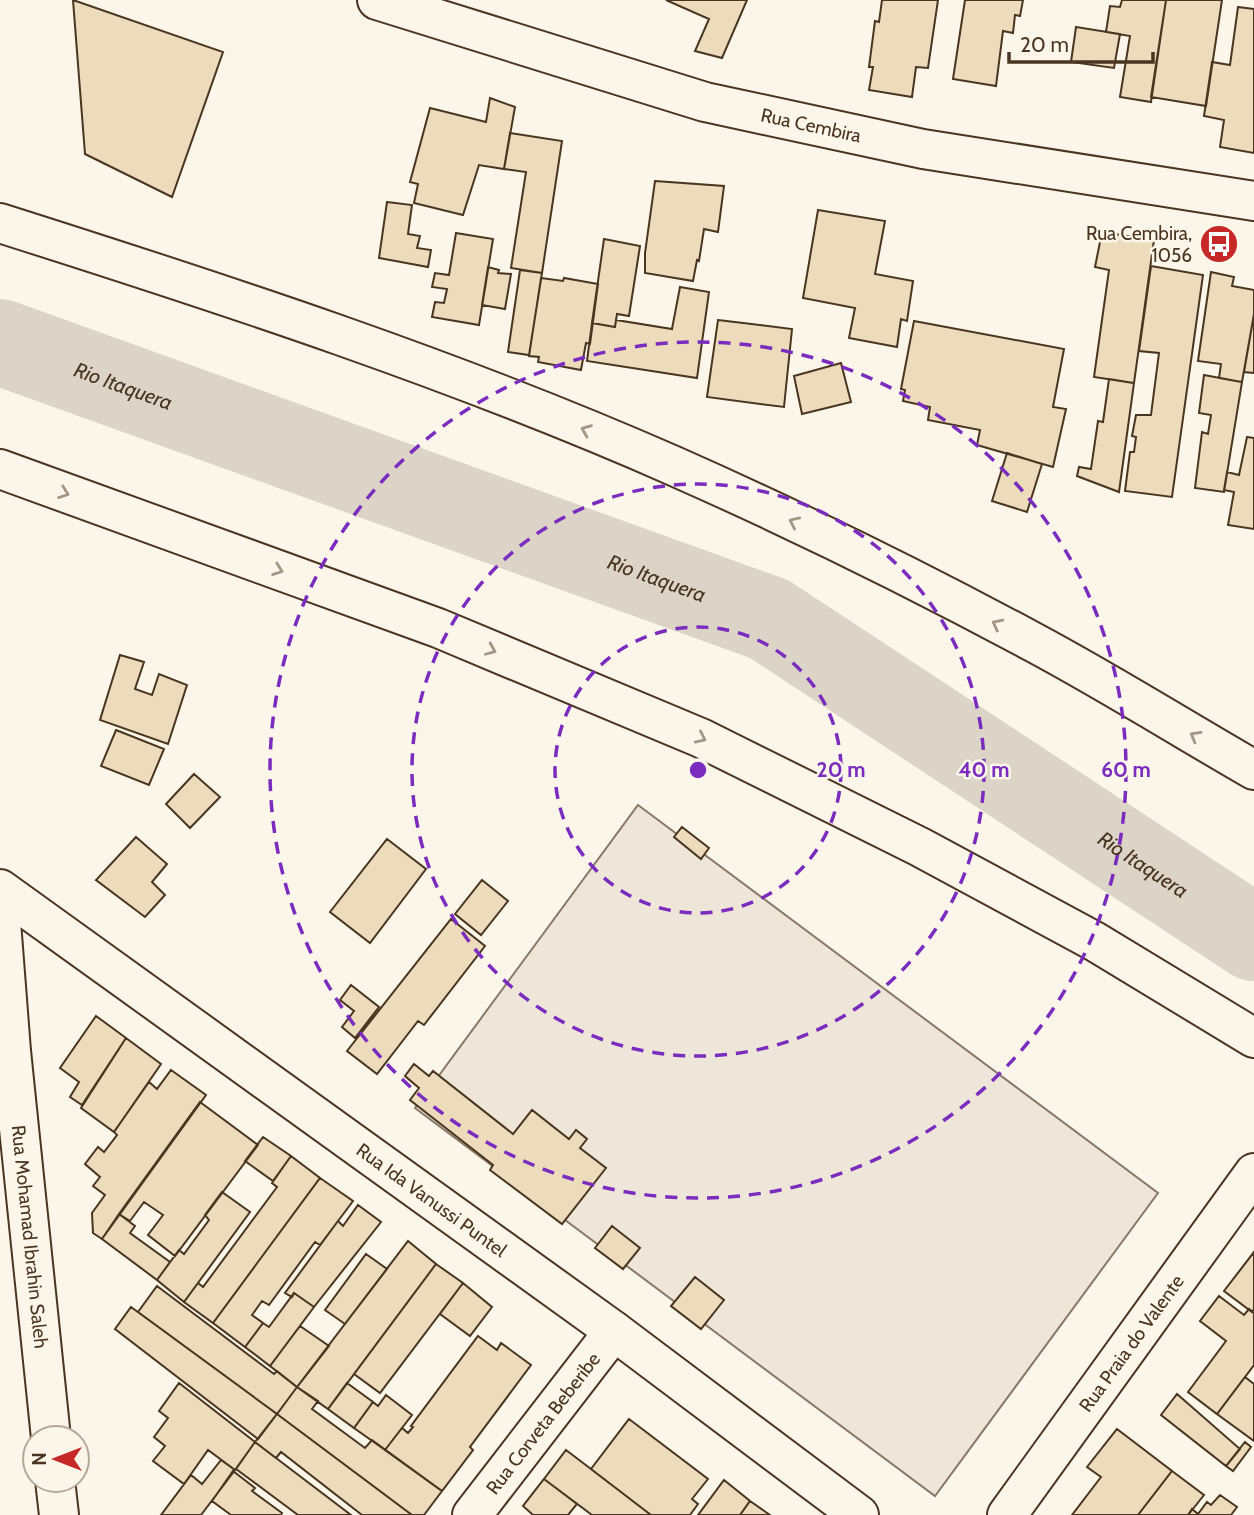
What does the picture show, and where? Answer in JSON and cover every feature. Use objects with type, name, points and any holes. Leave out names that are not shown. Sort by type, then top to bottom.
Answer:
[{"type":"street","name":"Rua Cembira","points":[[377,0],[705,102],[923,149],[1254,201]]},
{"type":"street","points":[[0,223],[337,334],[517,402],[673,466],[845,545],[1035,643],[1254,770]]},
{"type":"street","points":[[0,469],[438,628],[701,738],[920,847],[1094,941],[1254,1038]]},
{"type":"street","name":"Rua Ida Vanussi Puntel","points":[[0,889],[614,1331],[859,1515]]},
{"type":"street","name":"Rua Mohamad Ibrahin Saleh","points":[[0,909],[11,1051],[50,1424]]},
{"type":"street","name":"Rua Praia do Valente","points":[[1007,1515],[1254,1173]]},
{"type":"street","name":"Rua Corveta Beberibe","points":[[472,1515],[614,1331]]},
{"type":"street","points":[[57,1494],[59,1515]]},
{"type":"shaded area","points":[[638,805],[1158,1193],[935,1496],[415,1108]]},
{"type":"building","points":[[73,0],[223,52],[172,197],[85,154]]},
{"type":"building","points":[[666,0],[747,0],[722,58],[695,51],[709,19]]},
{"type":"building","points":[[882,0],[938,0],[928,68],[916,67],[912,97],[869,90],[875,21],[879,22]]},
{"type":"building","points":[[965,0],[1023,0],[1020,16],[1015,15],[1013,33],[1003,31],[996,86],[953,79]]},
{"type":"building","points":[[1122,0],[1166,0],[1151,102],[1120,97],[1130,36],[1106,32],[1110,6],[1120,7]]},
{"type":"building","points":[[1166,0],[1222,0],[1206,106],[1151,97]]},
{"type":"building","points":[[1238,7],[1254,9],[1254,153],[1220,147],[1224,120],[1204,116],[1212,62],[1230,65]]},
{"type":"building","points":[[1076,27],[1120,34],[1114,68],[1071,62]]},
{"type":"building","points":[[490,98],[515,107],[504,169],[479,165],[463,215],[414,203],[418,184],[410,182],[430,108],[486,122]]},
{"type":"building","points":[[510,133],[562,141],[542,273],[511,268],[526,172],[504,169]]},
{"type":"building","points":[[655,181],[724,186],[718,232],[704,229],[693,281],[645,273],[645,253]]},
{"type":"building","points":[[387,202],[412,205],[408,234],[420,236],[417,248],[431,250],[428,267],[379,258]]},
{"type":"building","points":[[818,210],[885,221],[875,274],[913,281],[907,321],[901,319],[897,347],[849,338],[855,308],[803,298]]},
{"type":"building","points":[[1102,232],[1154,240],[1134,383],[1094,377],[1109,270],[1095,267]]},
{"type":"building","points":[[456,233],[493,239],[479,325],[432,317],[435,302],[444,303],[447,289],[432,287],[435,273],[449,275]]},
{"type":"building","points":[[604,239],[640,246],[629,316],[617,314],[615,327],[592,323]]},
{"type":"building","points":[[1151,266],[1203,275],[1172,497],[1125,491],[1130,452],[1134,452],[1136,437],[1132,436],[1136,415],[1151,415],[1159,353],[1139,351]]},
{"type":"building","points":[[488,267],[499,270],[498,273],[511,274],[505,309],[482,305]]},
{"type":"building","points":[[520,270],[542,273],[529,355],[508,352]]},
{"type":"building","points":[[1211,272],[1234,277],[1232,286],[1254,290],[1254,314],[1242,382],[1219,378],[1221,364],[1198,361]]},
{"type":"building","points":[[541,278],[563,281],[564,278],[598,284],[590,344],[586,343],[581,370],[538,362],[539,357],[529,356]]},
{"type":"building","points":[[680,287],[709,292],[697,378],[587,361],[592,323],[615,327],[616,320],[672,329]]},
{"type":"building","points":[[1254,314],[1254,373],[1244,372]]},
{"type":"building","points":[[718,320],[792,329],[784,407],[707,397]]},
{"type":"building","points":[[914,321],[1064,349],[1053,407],[1066,409],[1053,467],[977,445],[980,430],[928,420],[930,407],[903,401],[905,390],[901,389]]},
{"type":"building","points":[[841,363],[851,402],[802,414],[794,376]]},
{"type":"building","points":[[1204,375],[1242,382],[1224,492],[1195,488],[1202,432],[1208,434],[1211,415],[1199,413]]},
{"type":"building","points":[[1109,379],[1134,383],[1119,492],[1077,476],[1079,467],[1091,469],[1098,421],[1103,422]]},
{"type":"building","points":[[1247,437],[1254,438],[1254,529],[1228,525],[1234,492],[1224,490],[1227,472],[1239,475]]},
{"type":"building","points":[[1007,453],[1042,464],[1027,512],[992,501]]},
{"type":"building","points":[[120,655],[144,662],[135,689],[152,695],[159,674],[187,685],[168,744],[100,720]]},
{"type":"building","points":[[116,730],[164,749],[149,785],[101,766]]},
{"type":"building","points":[[194,774],[220,797],[190,828],[166,804]]},
{"type":"building","points":[[682,827],[709,848],[701,859],[674,837]]},
{"type":"building","points":[[136,837],[167,864],[152,882],[165,895],[145,917],[96,880]]},
{"type":"building","points":[[387,839],[426,869],[370,943],[330,912]]},
{"type":"building","points":[[482,880],[508,901],[481,935],[455,914]]},
{"type":"building","points":[[451,919],[485,946],[424,1025],[418,1021],[377,1074],[347,1051]]},
{"type":"building","points":[[351,985],[379,1007],[355,1038],[342,1027],[354,1011],[340,1000]]},
{"type":"building","points":[[96,1016],[126,1038],[82,1105],[70,1097],[79,1082],[60,1068]]},
{"type":"building","points":[[126,1038],[161,1064],[114,1132],[81,1108]]},
{"type":"building","points":[[414,1064],[429,1076],[433,1071],[513,1134],[532,1110],[569,1139],[576,1130],[587,1139],[580,1148],[606,1168],[562,1224],[490,1170],[493,1165],[410,1100],[419,1088],[405,1076]]},
{"type":"building","points":[[171,1070],[206,1095],[102,1239],[93,1233],[92,1213],[105,1195],[93,1186],[100,1177],[85,1164],[98,1147],[104,1152],[117,1135],[114,1132],[149,1082],[157,1089]]},
{"type":"building","points":[[200,1102],[258,1145],[175,1256],[148,1235],[163,1215],[144,1202],[130,1221],[119,1214]]},
{"type":"building","points":[[263,1137],[291,1156],[273,1181],[245,1161]]},
{"type":"building","points":[[291,1156],[320,1178],[213,1323],[184,1302],[198,1283],[203,1287],[277,1187],[272,1183]]},
{"type":"building","points":[[320,1178],[353,1201],[320,1245],[315,1242],[269,1305],[262,1301],[252,1315],[263,1323],[245,1347],[213,1323]]},
{"type":"building","points":[[222,1192],[250,1212],[184,1302],[157,1280],[179,1250],[184,1254],[209,1220],[205,1215]]},
{"type":"building","points":[[358,1205],[381,1222],[314,1307],[294,1293],[292,1297],[285,1293],[338,1221],[343,1226]]},
{"type":"building","points":[[119,1214],[135,1226],[130,1233],[170,1262],[157,1280],[102,1239]]},
{"type":"building","points":[[612,1226],[640,1248],[623,1269],[595,1248]]},
{"type":"building","points":[[408,1241],[436,1264],[328,1409],[297,1387]]},
{"type":"building","points":[[1254,1252],[1254,1309],[1252,1312],[1224,1291]]},
{"type":"building","points":[[366,1254],[387,1269],[345,1324],[325,1310]]},
{"type":"building","points":[[436,1264],[463,1283],[380,1393],[354,1374]]},
{"type":"building","points":[[695,1277],[724,1300],[701,1329],[671,1306]]},
{"type":"building","points":[[463,1283],[492,1307],[470,1336],[440,1314]]},
{"type":"building","points":[[157,1286],[274,1374],[277,1371],[297,1387],[277,1414],[138,1312]]},
{"type":"building","points":[[294,1293],[314,1307],[270,1366],[245,1347],[263,1323],[269,1327]]},
{"type":"building","points":[[1219,1296],[1244,1315],[1249,1309],[1254,1313],[1254,1365],[1217,1414],[1188,1392],[1226,1341],[1200,1321]]},
{"type":"building","points":[[131,1307],[277,1414],[258,1439],[115,1329]]},
{"type":"building","points":[[300,1326],[329,1346],[297,1387],[270,1366]]},
{"type":"building","points":[[478,1336],[497,1350],[501,1343],[531,1365],[470,1447],[473,1450],[442,1491],[385,1450],[402,1428],[408,1433],[413,1427],[411,1426]]},
{"type":"building","points":[[1245,1377],[1254,1384],[1254,1441],[1217,1414]]},
{"type":"building","points":[[179,1383],[255,1442],[235,1470],[208,1450],[184,1484],[153,1461],[165,1446],[154,1437],[168,1418],[159,1411]]},
{"type":"building","points":[[347,1383],[373,1402],[354,1428],[328,1409]]},
{"type":"building","points":[[297,1387],[318,1401],[312,1409],[365,1448],[372,1440],[442,1491],[424,1515],[412,1515],[277,1414]]},
{"type":"building","points":[[1177,1394],[1240,1449],[1226,1466],[1161,1415]]},
{"type":"building","points":[[386,1395],[412,1415],[385,1450],[354,1428],[373,1402],[378,1406]]},
{"type":"building","points":[[277,1414],[412,1515],[362,1515],[281,1452],[276,1458],[255,1442]]},
{"type":"building","points":[[629,1419],[708,1479],[692,1499],[698,1504],[690,1515],[651,1515],[591,1469]]},
{"type":"building","points":[[1117,1429],[1172,1471],[1138,1515],[1072,1515],[1101,1477],[1087,1467]]},
{"type":"building","points":[[255,1442],[351,1515],[298,1515],[236,1469]]},
{"type":"building","points":[[1245,1442],[1251,1447],[1233,1471],[1226,1466]]},
{"type":"building","points":[[566,1450],[651,1515],[592,1515],[544,1479]]},
{"type":"building","points":[[221,1460],[235,1470],[201,1515],[161,1515],[191,1475],[202,1484]]},
{"type":"building","points":[[233,1471],[255,1488],[252,1491],[282,1513],[281,1515],[231,1515],[212,1501]]},
{"type":"building","points":[[1172,1471],[1204,1495],[1188,1515],[1138,1515]]},
{"type":"building","points":[[544,1479],[577,1504],[568,1515],[533,1515],[523,1506]]},
{"type":"building","points":[[724,1480],[750,1501],[740,1515],[698,1515]]},
{"type":"building","points":[[1220,1495],[1237,1507],[1231,1515],[1188,1515],[1192,1509],[1198,1514],[1207,1502],[1211,1505]]},
{"type":"building","points":[[750,1501],[770,1515],[740,1515]]},
{"type":"waterway","name":"Rio Itaquera","points":[[0,342],[769,619],[1254,938]]},
{"type":"place","name":"Rua Cembira, 1056","points":[[1219,244]]}]
